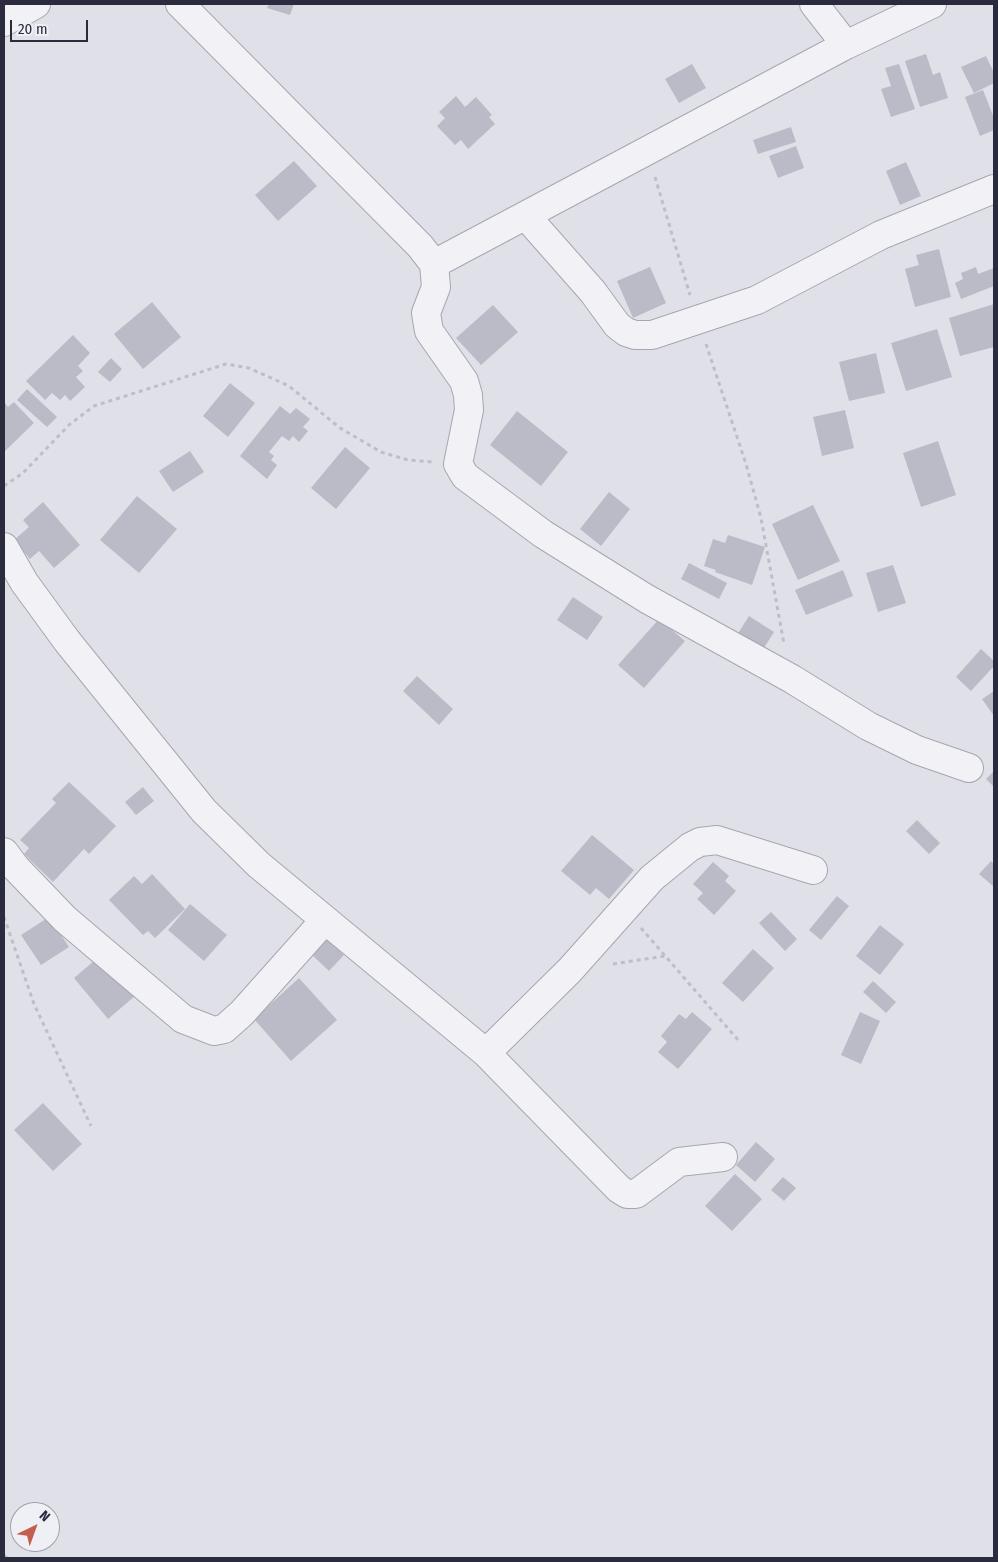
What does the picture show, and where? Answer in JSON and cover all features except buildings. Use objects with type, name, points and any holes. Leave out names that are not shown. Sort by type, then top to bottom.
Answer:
[{"type":"street","points":[[4,22],[36,4]]},
{"type":"street","points":[[180,4],[420,246],[434,264],[436,287],[426,313],[429,331],[464,381],[468,395],[469,410],[458,464],[465,476],[543,534],[647,599],[792,679],[868,726],[917,750],[969,768]]},
{"type":"street","points":[[814,4],[846,45]]},
{"type":"street","points":[[434,264],[846,45],[932,4]]},
{"type":"street","points":[[526,216],[593,292],[617,325],[626,332],[635,335],[652,335],[757,300],[881,235],[994,189]]},
{"type":"street","points":[[4,547],[24,582],[67,642],[204,812],[259,865],[324,921],[486,1053],[619,1189],[627,1194],[636,1194],[679,1162],[723,1157]]},
{"type":"street","points":[[486,1053],[570,970],[652,878],[700,842],[717,840],[813,870]]},
{"type":"street","points":[[4,852],[16,868],[65,919],[175,1013],[183,1019],[214,1031],[224,1029],[242,1013],[324,921]]},
{"type":"path","points":[[647,152],[698,321],[746,464],[761,518],[792,679]]},
{"type":"path","points":[[4,486],[23,473],[69,425],[94,406],[226,364],[249,368],[289,386],[340,428],[381,452],[408,460],[458,464]]},
{"type":"path","points":[[624,909],[738,1040]]},
{"type":"path","points":[[4,917],[34,1004],[91,1126]]},
{"type":"path","points":[[570,970],[665,956]]},
{"type":"path","points":[[4,1555],[7,1558]]}]
